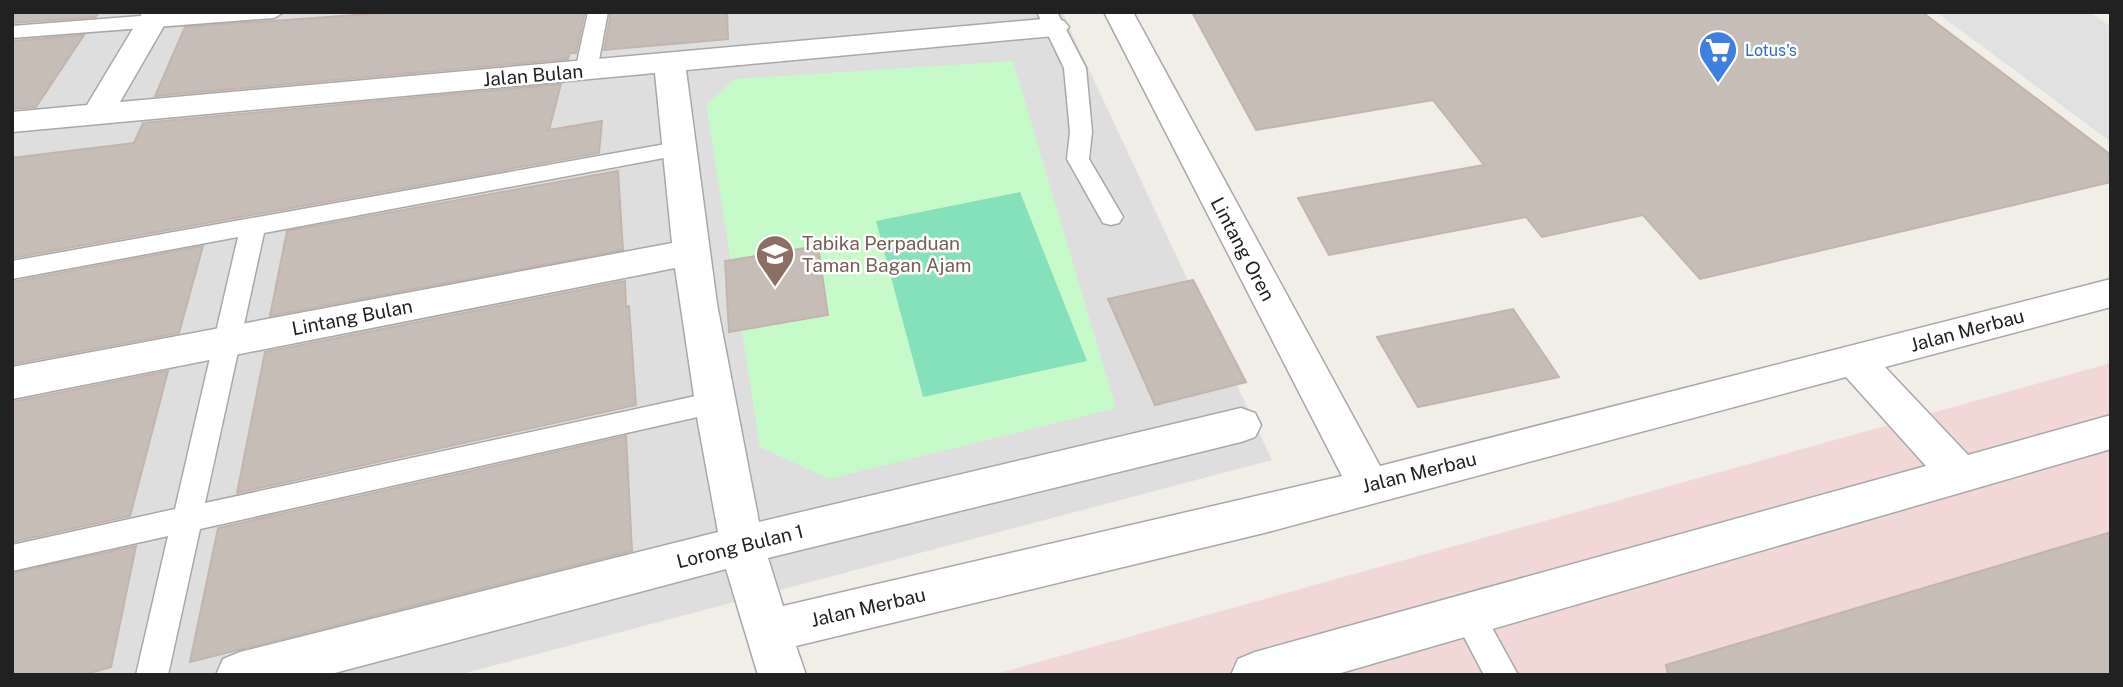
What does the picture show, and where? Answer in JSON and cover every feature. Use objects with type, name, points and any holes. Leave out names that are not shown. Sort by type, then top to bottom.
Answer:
[{"type":"street","name":"Lintang Oren","points":[[1118,12],[1368,485]]},
{"type":"street","points":[[96,116],[155,18]]},
{"type":"street","name":"Jalan Bulan","points":[[12,122],[670,63],[1050,20]]},
{"type":"street","points":[[670,63],[677,149],[715,403],[743,545],[782,675]]},
{"type":"street","name":"Lintang Bulan","points":[[12,383],[692,252]]},
{"type":"street","name":"Jalan Merbau","points":[[768,631],[1250,517],[2111,293]]},
{"type":"street","points":[[1854,360],[1960,475]]},
{"type":"street","name":"Lorong Bulan 1","points":[[240,675],[743,545],[1241,425]]},
{"type":"street","points":[[1255,675],[2111,432]]},
{"type":"lane","points":[[12,32],[155,18],[274,12]]},
{"type":"lane","points":[[586,71],[598,12]]},
{"type":"lane","points":[[1050,20],[1075,68],[1081,132],[1078,159],[1111,217]]},
{"type":"lane","points":[[12,270],[677,149]]},
{"type":"lane","points":[[152,675],[253,226]]},
{"type":"lane","points":[[12,558],[715,403]]},
{"type":"lane","points":[[1469,616],[1502,675]]},
{"type":"shaded area","points":[[12,12],[1062,12],[1272,460],[458,675],[12,675]]},
{"type":"shaded area","points":[[1936,12],[2090,12],[2111,27],[2111,142]]},
{"type":"shaded area","points":[[2111,363],[2111,675],[992,675]]},
{"type":"green space","points":[[1013,61],[1116,408],[829,479],[760,447],[706,104],[735,79]]},
{"type":"green space","points":[[1020,192],[1087,361],[923,397],[876,221]]},
{"type":"building","points":[[12,12],[99,12],[96,17],[12,23]]},
{"type":"building","points":[[398,12],[585,12],[576,53],[570,53],[568,59],[155,96],[185,27]]},
{"type":"building","points":[[611,12],[727,12],[728,39],[604,50]]},
{"type":"building","name":"Lotus's","points":[[1192,12],[1922,12],[2111,155],[2111,182],[1700,279],[1643,215],[1542,237],[1526,217],[1329,255],[1298,198],[1484,165],[1433,100],[1256,130]]},
{"type":"building","points":[[84,35],[36,107],[12,109],[12,41]]},
{"type":"building","points":[[561,84],[549,130],[602,121],[599,153],[12,258],[12,158],[134,143],[143,123]]},
{"type":"building","points":[[618,171],[623,250],[270,316],[287,231]]},
{"type":"building","points":[[203,246],[179,333],[12,364],[12,282]]},
{"type":"building","name":"Tabika Perpaduan Taman Bagan Ajam","points":[[818,246],[828,315],[729,332],[725,261]]},
{"type":"building","points":[[1193,280],[1246,382],[1155,405],[1108,299]]},
{"type":"building","points":[[625,281],[636,405],[237,493],[265,352]]},
{"type":"building","points":[[1513,309],[1559,377],[1418,407],[1377,337]]},
{"type":"building","points":[[168,371],[130,516],[12,542],[12,402]]},
{"type":"building","points":[[626,436],[632,551],[190,662],[218,528]]},
{"type":"building","points":[[2111,532],[2111,675],[1668,675],[1666,665]]},
{"type":"building","points":[[136,546],[111,667],[83,675],[12,675],[12,573]]},
{"type":"place","name":"Lotus's","points":[[1718,84]]},
{"type":"place","name":"Tabika Perpaduan Taman Bagan Ajam","points":[[775,288]]}]
